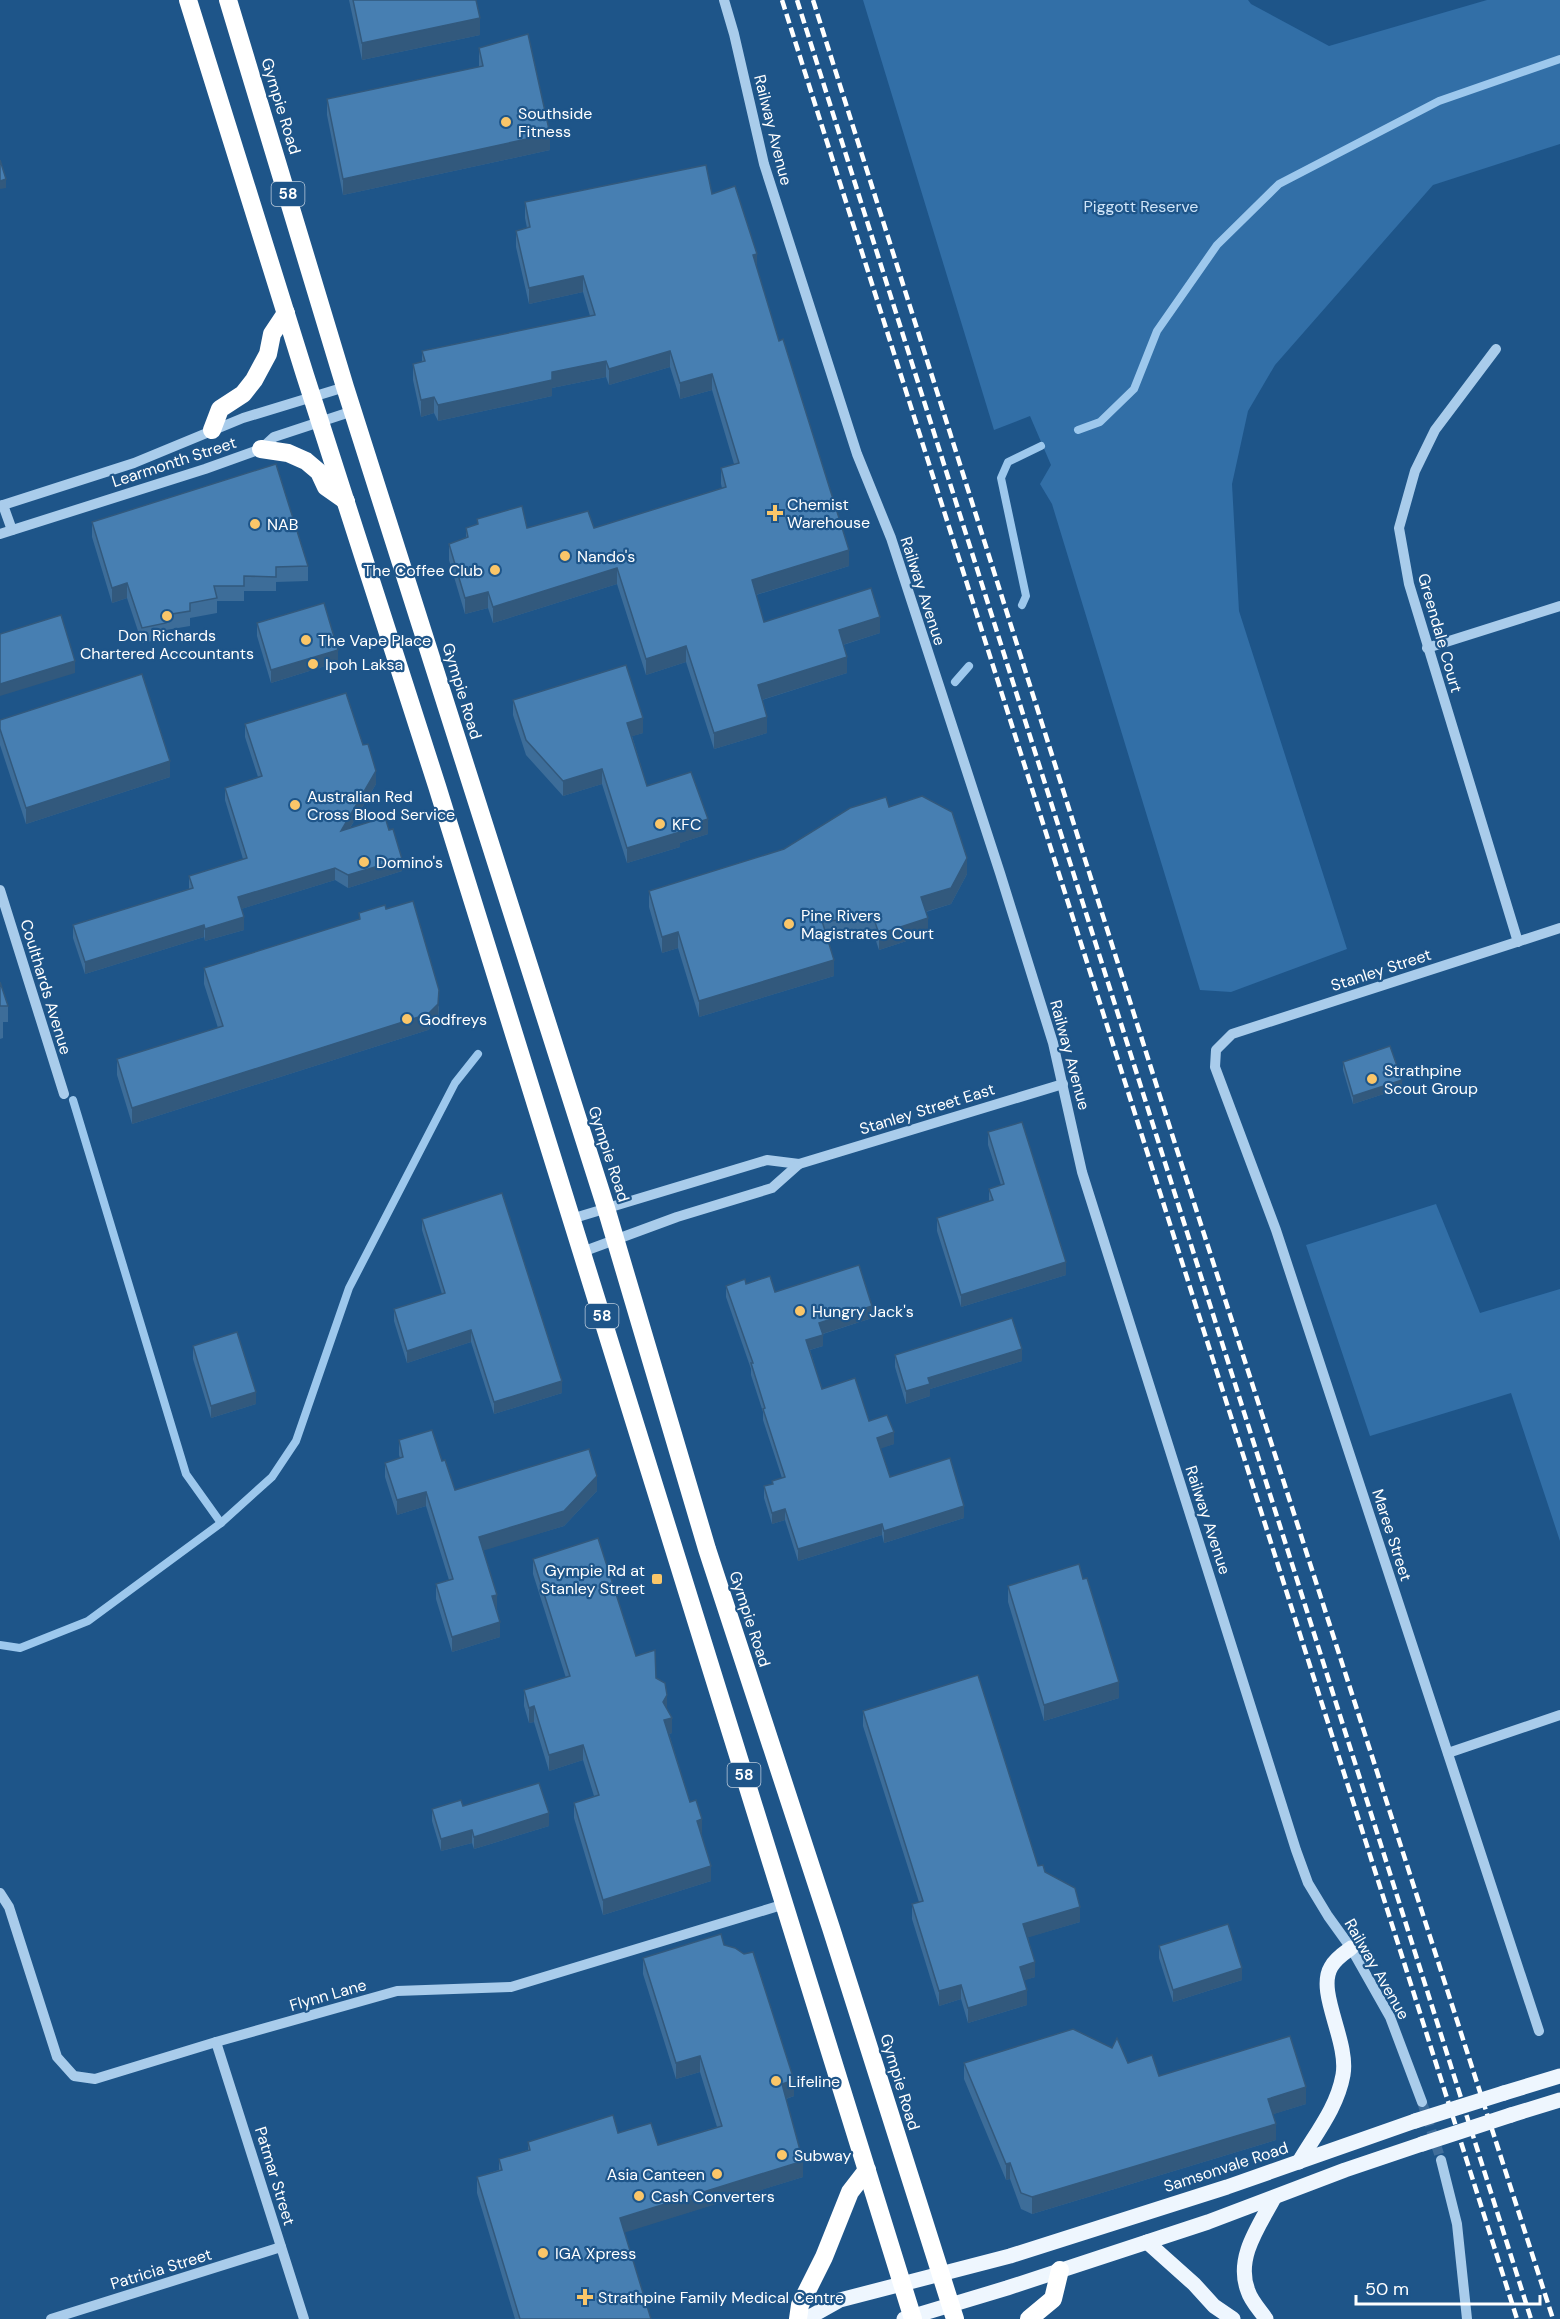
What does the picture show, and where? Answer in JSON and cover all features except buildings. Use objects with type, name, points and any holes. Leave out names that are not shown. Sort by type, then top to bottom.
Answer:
[{"type":"highway","name":"58","points":[[188,0],[582,1252],[867,2170],[902,2284],[910,2318]]},
{"type":"highway","name":"Gympie Road","points":[[228,0],[345,387],[606,1208],[707,1549],[953,2312]]},
{"type":"highway","points":[[212,430],[220,409],[243,394],[254,380],[268,354],[272,334],[286,313]]},
{"type":"highway","points":[[261,449],[288,453],[306,461],[319,472],[326,487],[346,501]]},
{"type":"highway","points":[[798,2319],[800,2305],[824,2257],[850,2192],[867,2170]]},
{"type":"highway","points":[[1029,2319],[1053,2300],[1060,2271]]},
{"type":"main road","points":[[1299,2162],[1332,2109],[1344,2073],[1341,2039],[1326,1988],[1331,1966],[1351,1947]]},
{"type":"main road","name":"Samsonvale Road","points":[[806,2319],[840,2300],[1020,2252],[1299,2162],[1415,2121],[1560,2076]]},
{"type":"main road","points":[[910,2318],[953,2312],[1060,2271],[1274,2198],[1345,2170],[1560,2100]]},
{"type":"main road","points":[[1266,2319],[1248,2293],[1244,2278],[1248,2247],[1274,2198]]},
{"type":"main road","points":[[1147,2242],[1194,2284],[1214,2306],[1233,2319]]},
{"type":"street","name":"Railway Avenue","points":[[724,0],[764,164],[856,454],[891,538],[989,839],[1053,1043],[1082,1172],[1296,1850],[1308,1883],[1328,1916],[1351,1947],[1395,2028],[1422,2102]]},
{"type":"street","name":"Greendale Court","points":[[1496,349],[1435,429],[1415,471],[1399,528],[1408,584],[1518,942]]},
{"type":"street","name":"Learmonth Street","points":[[2,505],[134,463],[243,418],[345,387]]},
{"type":"street","name":"Learmonth Street","points":[[0,534],[175,479],[261,449],[274,437],[353,411]]},
{"type":"street","points":[[2,505],[12,530]]},
{"type":"street","points":[[1427,648],[1560,606]]},
{"type":"street","name":"Coulthards Avenue","points":[[0,890],[64,1094]]},
{"type":"street","name":"Stanley Street","points":[[1216,1050],[1232,1034],[1518,942],[1559,932]]},
{"type":"street","name":"Maree Street","points":[[1216,1050],[1215,1067],[1276,1230],[1539,2031]]},
{"type":"street","name":"Stanley Street East","points":[[571,1219],[767,1160],[799,1164],[1063,1084]]},
{"type":"street","name":"Stanley Street East","points":[[582,1252],[677,1217],[772,1188],[799,1164]]},
{"type":"street","points":[[1448,1753],[1560,1715]]},
{"type":"street","name":"Flynn Lane","points":[[0,1893],[9,1907],[57,2057],[74,2076],[95,2079],[397,1991],[511,1987],[785,1905]]},
{"type":"street","name":"Patmar Street","points":[[216,2042],[304,2319]]},
{"type":"street","points":[[1441,2160],[1457,2224],[1467,2319]]},
{"type":"street","name":"Patricia Street","points":[[51,2319],[281,2247]]},
{"type":"green space","name":"Piggott Reserve","points":[[863,0],[1248,0],[1251,4],[1329,46],[1487,0],[1560,0],[1560,144],[1433,185],[1275,365],[1248,411],[1232,484],[1239,611],[1347,949],[1231,992],[1200,990],[1052,504],[1040,484],[1051,465],[1030,416],[994,430]]},
{"type":"green space","points":[[1436,1204],[1480,1313],[1560,1289],[1560,1541],[1511,1393],[1370,1436],[1306,1245]]},
{"type":"waterway","points":[[1078,430],[1100,422],[1134,389],[1157,331],[1217,245],[1279,184],[1439,101],[1560,59]]},
{"type":"waterway","points":[[1022,605],[1026,596],[1001,478],[1008,462],[1041,446]]},
{"type":"waterway","points":[[955,682],[969,666]]},
{"type":"waterway","points":[[0,1645],[20,1648],[88,1621],[221,1523],[272,1477],[296,1441],[349,1288],[455,1083],[478,1054]]},
{"type":"waterway","points":[[73,1100],[186,1474],[221,1523]]},
{"type":"tunnel","points":[[1422,2102],[1441,2160]]},
{"type":"railway","points":[[782,0],[1517,2319]]},
{"type":"railway","points":[[797,0],[1531,2319]]},
{"type":"railway","points":[[813,0],[1177,1150],[1553,2319]]},
{"type":"place","name":"Southside Fitness","points":[[506,122]]},
{"type":"place","name":"Chemist Warehouse","points":[[775,513]]},
{"type":"place","name":"NAB","points":[[255,524]]},
{"type":"place","name":"Nando's","points":[[565,556]]},
{"type":"place","name":"The Coffee Club","points":[[495,570]]},
{"type":"place","name":"Don Richards Chartered Accountants","points":[[167,616]]},
{"type":"place","name":"The Vape Place","points":[[306,640]]},
{"type":"place","name":"Ipoh Laksa","points":[[313,664]]},
{"type":"place","name":"Australian Red Cross Blood Service","points":[[295,805]]},
{"type":"place","name":"KFC","points":[[660,824]]},
{"type":"place","name":"Domino's","points":[[364,862]]},
{"type":"place","name":"Pine Rivers Magistrates Court","points":[[789,924]]},
{"type":"place","name":"Godfreys","points":[[407,1019]]},
{"type":"place","name":"Strathpine Scout Group","points":[[1372,1079]]},
{"type":"place","name":"Hungry Jack's","points":[[800,1311]]},
{"type":"place","name":"Gympie Rd at Stanley Street","points":[[657,1579]]},
{"type":"place","name":"Lifeline","points":[[776,2081]]},
{"type":"place","name":"Subway","points":[[782,2155]]},
{"type":"place","name":"Asia Canteen","points":[[717,2174]]},
{"type":"place","name":"Cash Converters","points":[[639,2196]]},
{"type":"place","name":"IGA Xpress","points":[[543,2253]]},
{"type":"place","name":"Strathpine Family Medical Centre","points":[[585,2297]]}]
